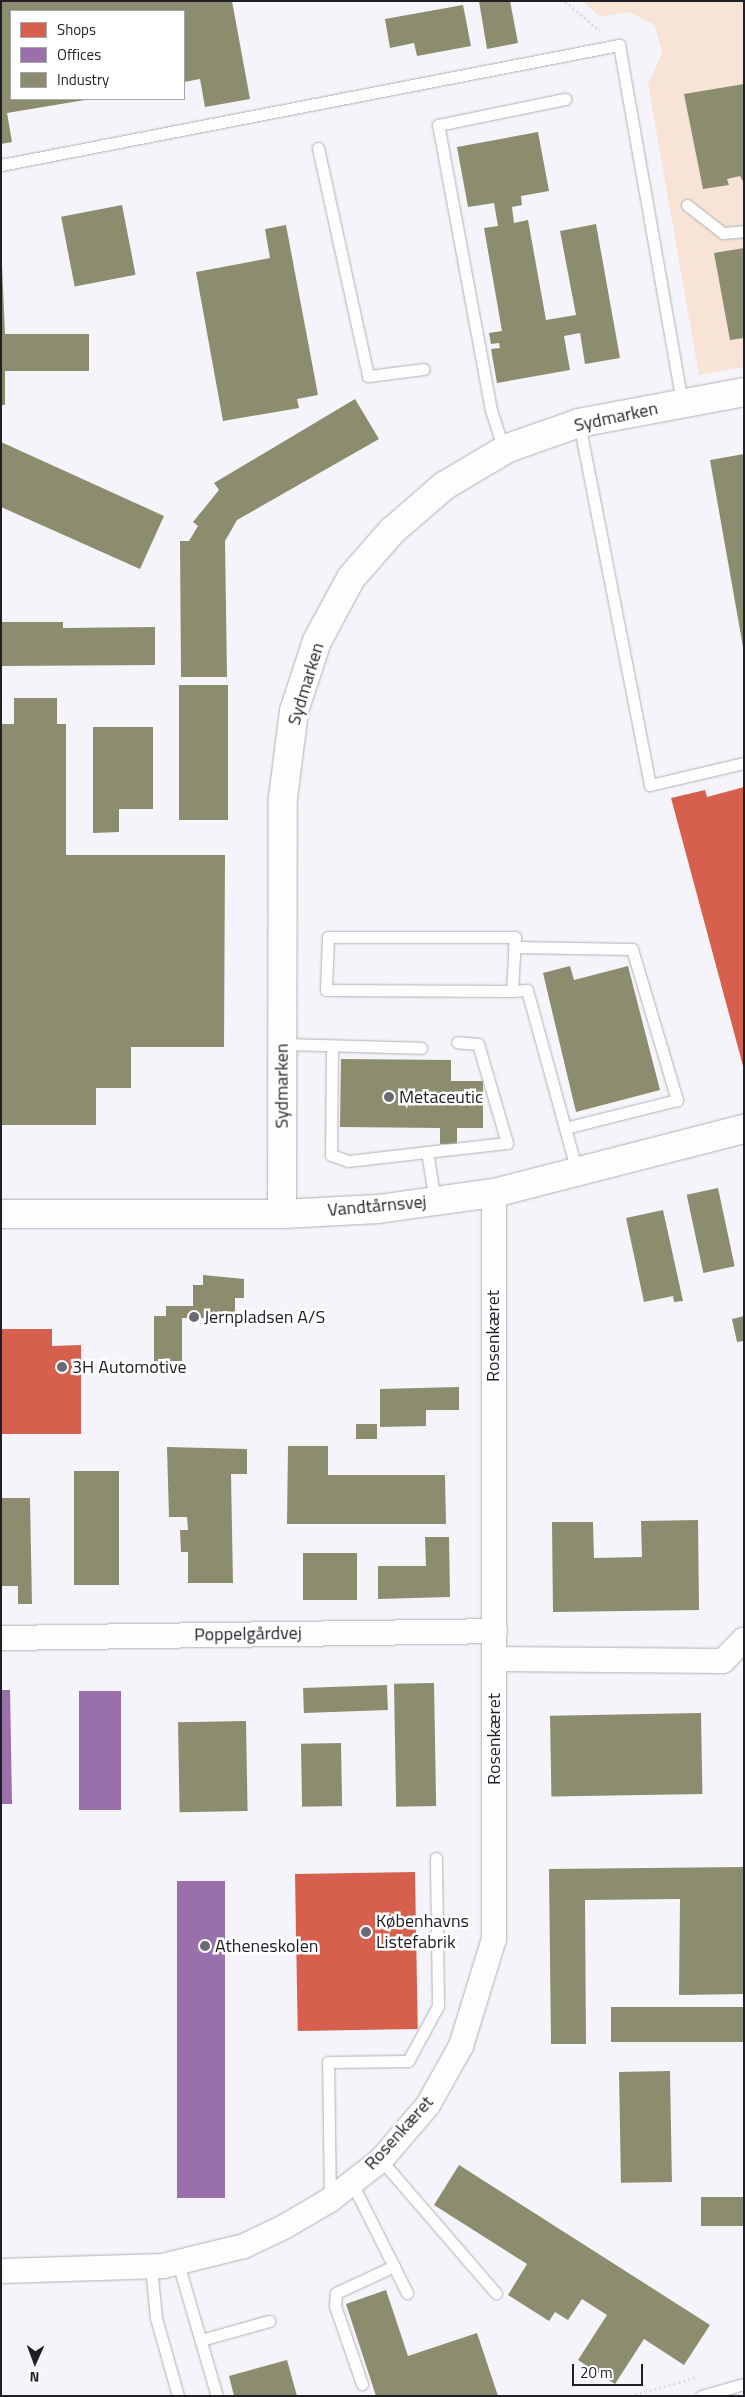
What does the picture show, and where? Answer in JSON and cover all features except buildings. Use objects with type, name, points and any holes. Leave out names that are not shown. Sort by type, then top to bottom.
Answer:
[{"type":"street","name":"Sydmarken","points":[[282,1214],[283,798],[294,711],[317,641],[351,578],[392,531],[444,486],[504,450],[579,423],[744,392]]},
{"type":"street","name":"Vandtårnsvej","points":[[1,1214],[282,1214],[435,1201],[494,1193],[744,1129]]},
{"type":"street","name":"Rosenkæret","points":[[1,2271],[151,2267],[178,2263],[244,2246],[330,2200],[380,2160],[428,2105],[461,2046],[494,1939],[494,1193]]},
{"type":"street","name":"Poppelgårdvej","points":[[1,1638],[494,1631]]},
{"type":"street","points":[[494,1659],[722,1661],[744,1639]]},
{"type":"lane","points":[[1,165],[436,79],[619,45]]},
{"type":"lane","name":"Sydmarken","points":[[619,45],[682,404]]},
{"type":"lane","points":[[504,450],[491,410],[438,125],[565,99]]},
{"type":"lane","points":[[318,148],[368,376],[424,369]]},
{"type":"lane","points":[[687,204],[723,233],[744,231]]},
{"type":"lane","points":[[579,423],[650,785],[744,763]]},
{"type":"lane","points":[[512,990],[515,937],[328,937],[326,990],[512,990],[527,990],[577,1172]]},
{"type":"lane","points":[[514,947],[632,949],[677,1100],[564,1128]]},
{"type":"lane","points":[[332,1046],[331,1155],[348,1161],[507,1143],[478,1044],[458,1042]]},
{"type":"lane","points":[[282,1044],[421,1048]]},
{"type":"lane","points":[[427,1152],[435,1201]]},
{"type":"lane","points":[[330,2200],[328,2062],[408,2061],[438,2006],[436,1858]]},
{"type":"lane","points":[[380,2160],[496,2292]]},
{"type":"lane","points":[[352,2183],[407,2293]]},
{"type":"lane","points":[[178,2263],[217,2396]]},
{"type":"lane","points":[[362,2384],[335,2306],[336,2293],[394,2266]]},
{"type":"lane","points":[[151,2267],[156,2318],[178,2396]]},
{"type":"lane","points":[[201,2340],[269,2321]]},
{"type":"lane","points":[[701,2396],[744,2384]]},
{"type":"path","points":[[565,1],[619,45]]},
{"type":"path","points":[[630,2396],[706,2374]]},
{"type":"shaded area","points":[[582,1],[744,1],[744,367],[699,375],[648,84],[662,53],[655,25],[629,12],[600,17]]},
{"type":"place","name":"Metaceutic","points":[[389,1097]]},
{"type":"place","name":"Jernpladsen A/S","points":[[194,1317]]},
{"type":"place","name":"3H Automotive","points":[[62,1367]]},
{"type":"place","name":"Københavns Listefabrik","points":[[366,1932]]},
{"type":"place","name":"Atheneskolen","points":[[205,1946]]}]
